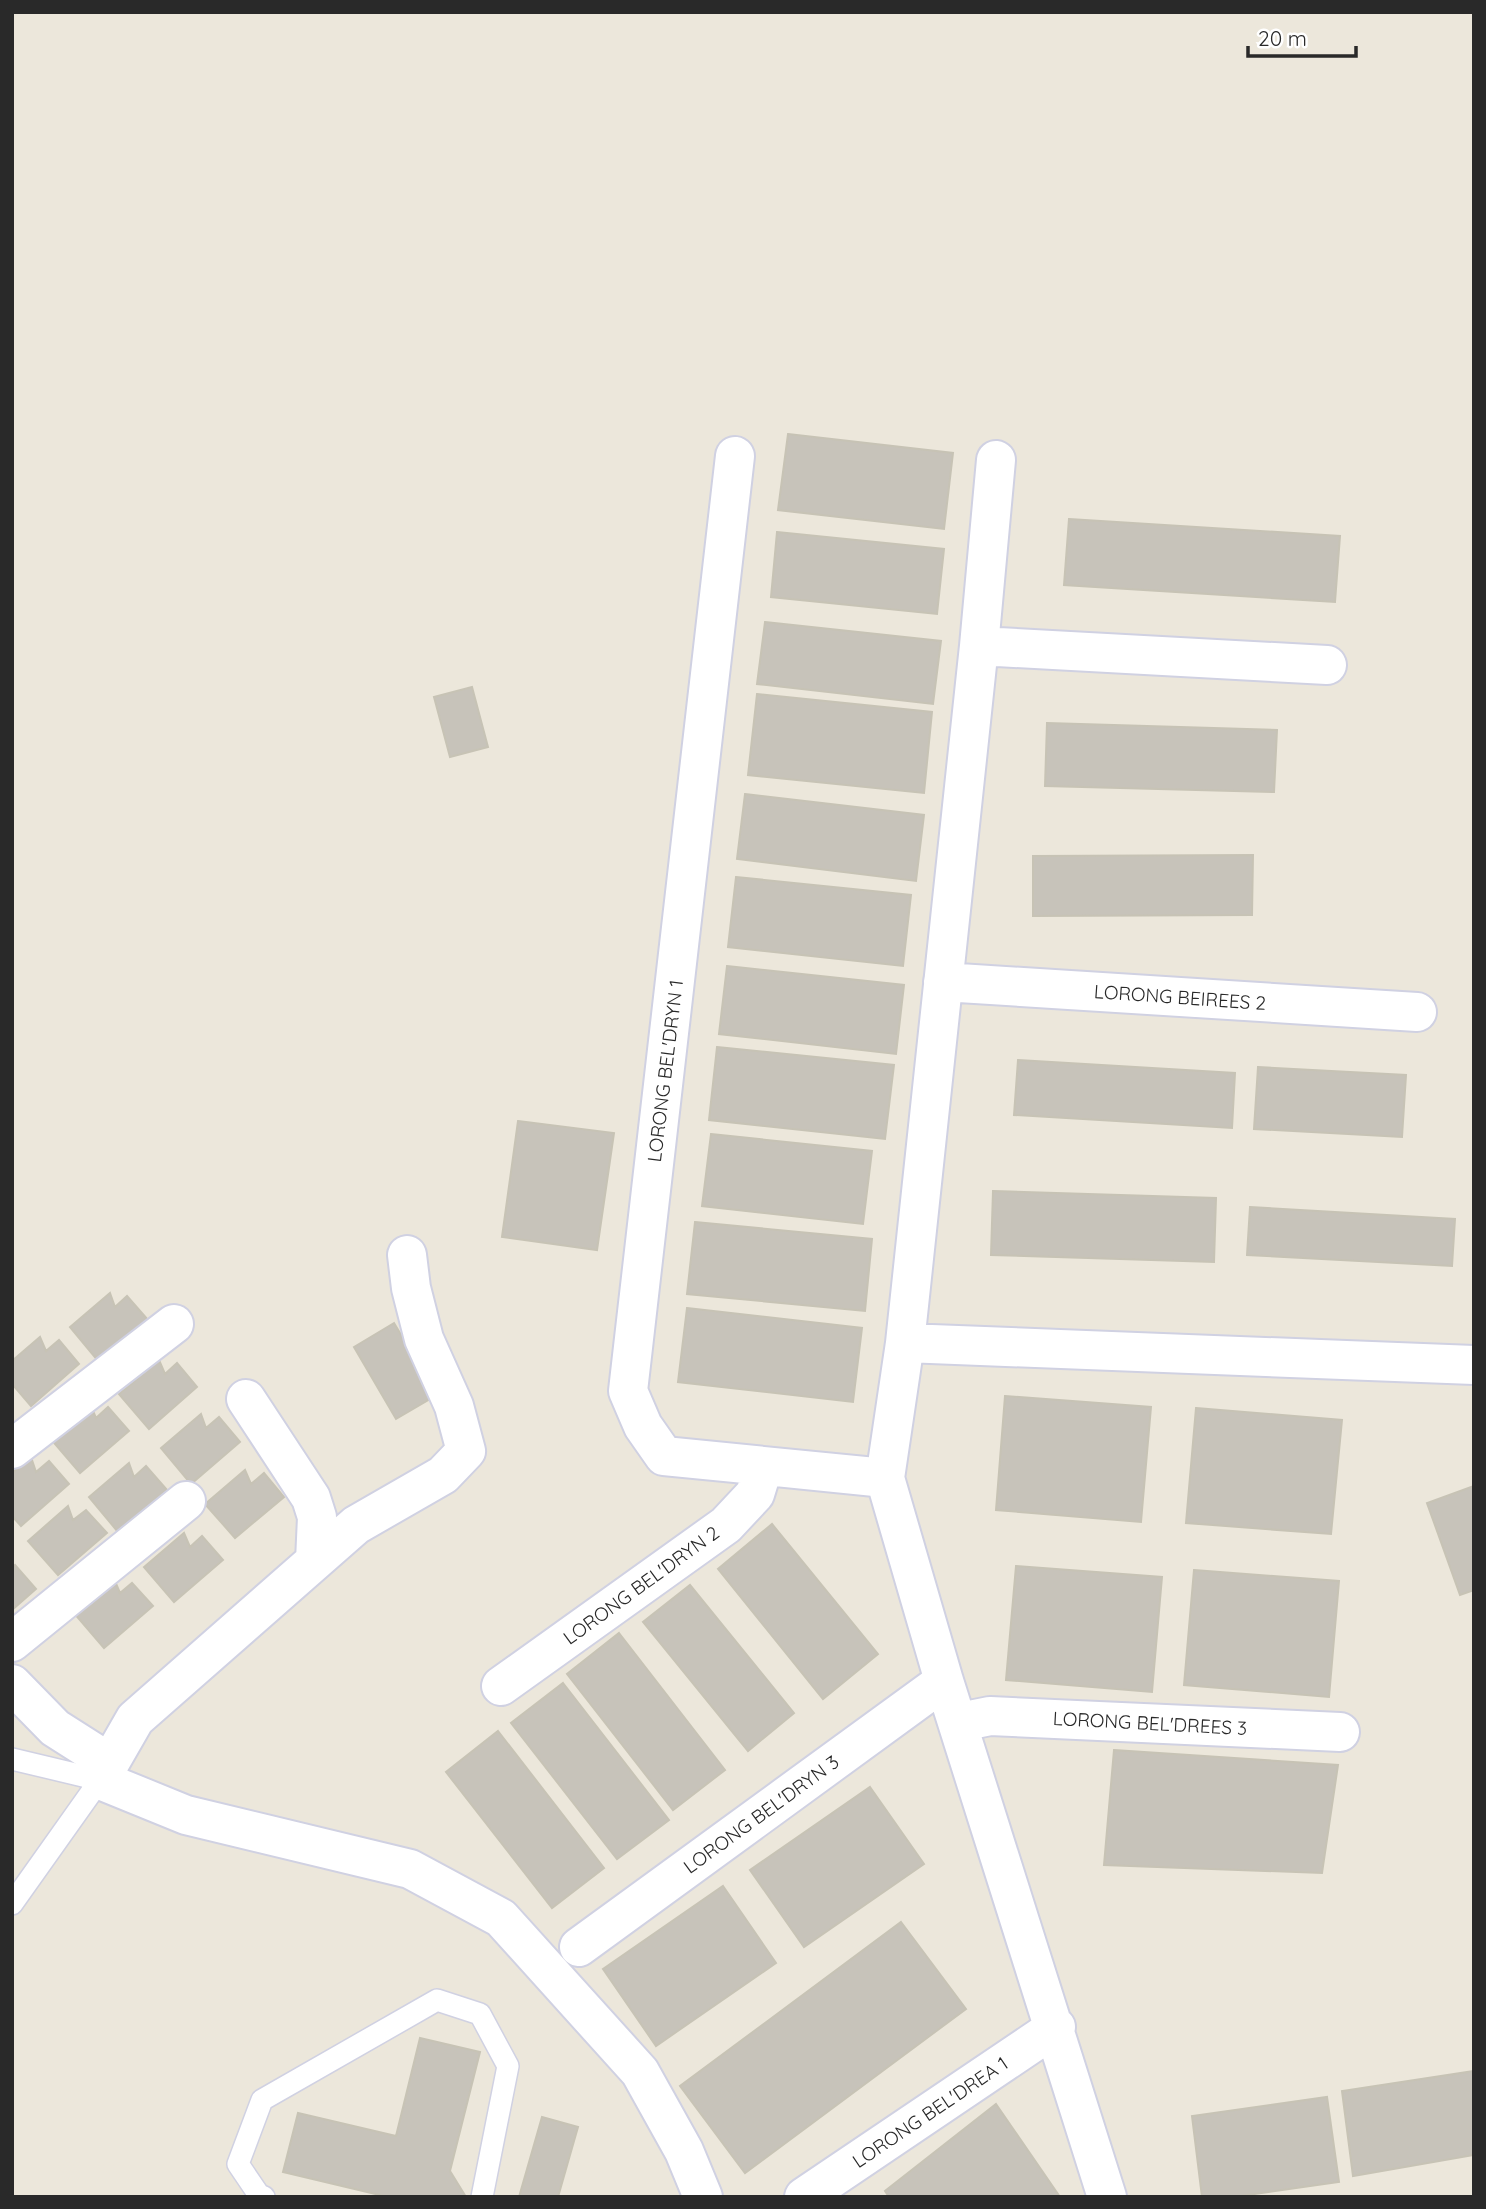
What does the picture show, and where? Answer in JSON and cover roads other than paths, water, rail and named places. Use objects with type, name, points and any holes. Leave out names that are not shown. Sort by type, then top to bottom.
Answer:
[{"type":"street","name":"LORONG BEL'DRYN 1","points":[[735,456],[628,1391],[643,1426],[664,1456],[763,1468],[885,1478]]},
{"type":"street","points":[[996,460],[979,646],[905,1343],[885,1478],[944,1681],[960,1722],[1107,2197]]},
{"type":"street","points":[[979,646],[1327,665]]},
{"type":"street","name":"LORONG BEIREES 2","points":[[943,982],[1417,1012]]},
{"type":"street","points":[[105,1772],[135,1719],[356,1525],[443,1475],[466,1451],[454,1406],[424,1339],[411,1288],[407,1255]]},
{"type":"street","points":[[12,1449],[174,1324]]},
{"type":"street","points":[[905,1343],[1474,1365]]},
{"type":"street","points":[[246,1399],[311,1498],[317,1517],[315,1561]]},
{"type":"street","name":"LORONG BEL'DRYN 2","points":[[501,1686],[726,1525],[755,1494],[763,1468]]},
{"type":"street","points":[[12,1642],[186,1501]]},
{"type":"street","name":"LORONG BEL'DRYN 3","points":[[579,1947],[944,1681]]},
{"type":"street","points":[[12,1684],[55,1728],[105,1772],[186,1815],[410,1868],[500,1918],[640,2072],[684,2151],[704,2197]]},
{"type":"street","name":"LORONG BEL'DREES 3","points":[[960,1722],[990,1716],[1340,1732]]},
{"type":"street","name":"LORONG BEL'DREA 1","points":[[804,2197],[1056,2027]]},
{"type":"lane","points":[[12,1759],[105,1772],[12,1903]]},
{"type":"lane","points":[[264,2197],[259,2195],[238,2164],[262,2100],[437,2000],[480,2014],[508,2066],[482,2197]]}]
